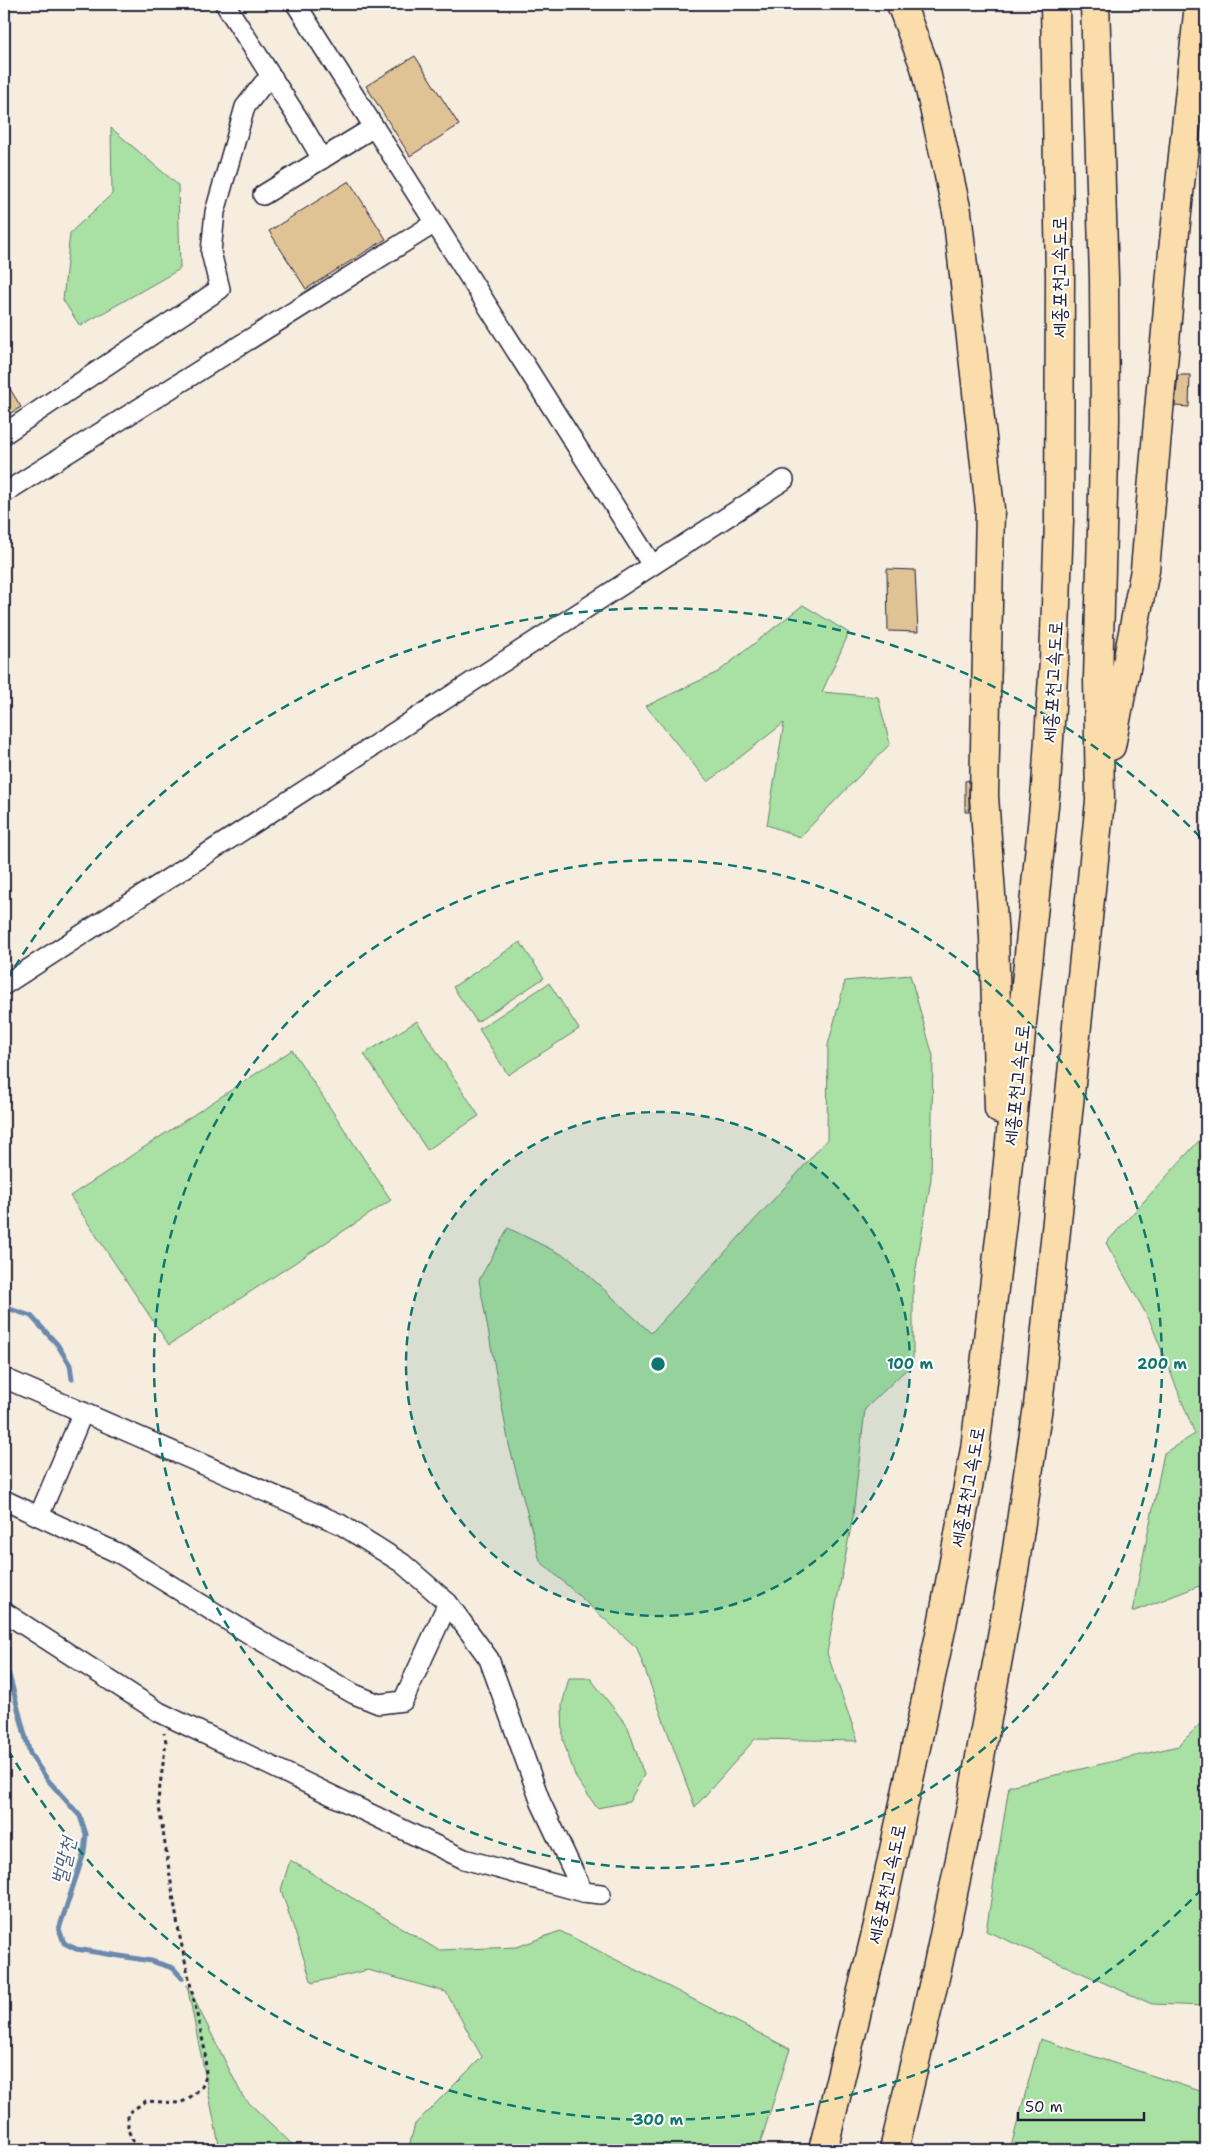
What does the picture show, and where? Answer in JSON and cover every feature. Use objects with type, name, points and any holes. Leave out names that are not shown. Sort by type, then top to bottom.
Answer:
[{"type":"highway","points":[[901,4],[924,67],[958,212],[990,509],[984,796],[994,937],[1002,1221]]},
{"type":"highway","points":[[1095,4],[1103,250],[1104,411],[1098,678],[1100,801]]},
{"type":"highway","points":[[894,2150],[937,1970],[970,1812],[1014,1570],[1038,1406],[1100,801],[1145,570],[1173,251],[1199,4]]},
{"type":"highway","name":"세종포천고속도로","points":[[823,2150],[878,1925],[942,1624],[975,1449],[1002,1221],[1046,786],[1054,660],[1059,521],[1060,305],[1055,5]]},
{"type":"street","points":[[225,4],[273,78],[322,160]]},
{"type":"street","points":[[296,4],[652,564]]},
{"type":"street","points":[[4,434],[220,289],[211,252],[215,212],[245,107],[263,84],[273,78]]},
{"type":"street","points":[[263,195],[374,128]]},
{"type":"street","points":[[4,493],[435,223]]},
{"type":"street","points":[[4,985],[784,480]]},
{"type":"street","points":[[4,1378],[340,1524],[402,1563],[448,1603],[489,1659],[541,1803],[592,1893],[464,1859],[159,1712],[4,1612]]},
{"type":"street","points":[[40,1516],[83,1412]]},
{"type":"street","points":[[4,1500],[122,1555],[252,1635],[354,1694],[379,1704],[403,1701],[448,1603]]},
{"type":"path","points":[[134,2150],[134,2143],[128,2130],[128,2112],[146,2101],[180,2103],[188,2099],[202,2087],[207,2066],[179,1933],[158,1800],[166,1742],[159,1712]]},
{"type":"green space","points":[[111,128],[178,185],[180,269],[80,326],[63,300],[70,233],[112,194]]},
{"type":"green space","points":[[803,605],[849,633],[822,692],[878,697],[890,744],[800,837],[767,825],[784,723],[708,782],[646,706],[718,672]]},
{"type":"green space","points":[[520,942],[544,978],[477,1022],[453,987]]},
{"type":"green space","points":[[910,975],[933,1056],[931,1179],[913,1286],[913,1363],[865,1409],[853,1516],[827,1653],[858,1741],[755,1739],[695,1807],[637,1648],[540,1561],[509,1445],[479,1280],[508,1228],[571,1259],[651,1333],[827,1139],[828,1045],[845,981]]},
{"type":"green space","points":[[549,983],[579,1029],[508,1075],[479,1029]]},
{"type":"green space","points":[[417,1021],[479,1116],[427,1150],[364,1054]]},
{"type":"green space","points":[[292,1050],[391,1200],[169,1345],[70,1196]]},
{"type":"green space","points":[[1206,1133],[1206,1601],[1199,1586],[1132,1612],[1164,1453],[1195,1434],[1150,1321],[1106,1243]]},
{"type":"green space","points":[[569,1678],[590,1678],[628,1727],[644,1775],[629,1802],[597,1808],[576,1778],[563,1740],[562,1705]]},
{"type":"green space","points":[[1206,1718],[1206,2006],[1152,2004],[986,1931],[1009,1786],[1178,1746]]},
{"type":"green space","points":[[290,1860],[438,1950],[517,1947],[560,1931],[790,2049],[758,2150],[408,2150],[415,2124],[482,2057],[446,1992],[368,1970],[312,1983],[281,1890]]},
{"type":"green space","points":[[187,1985],[243,2097],[298,2150],[220,2150]]},
{"type":"green space","points":[[1040,2039],[1206,2093],[1206,2150],[1010,2150]]},
{"type":"building","points":[[415,56],[459,125],[410,156],[366,86]]},
{"type":"building","points":[[349,181],[386,239],[306,289],[269,231]]},
{"type":"building","points":[[1178,375],[1190,375],[1189,407],[1175,406]]},
{"type":"building","points":[[4,379],[21,407],[4,417]]},
{"type":"building","points":[[887,569],[915,570],[918,632],[888,631]]},
{"type":"building","points":[[969,780],[969,812],[965,812],[965,781]]},
{"type":"waterway","name":"벌말천","points":[[4,1307],[31,1316],[57,1344],[70,1365],[72,1379]]},
{"type":"waterway","name":"벌말천","points":[[8,1648],[8,1671],[30,1754],[47,1779],[80,1816],[86,1834],[84,1853],[59,1929],[64,1943],[76,1949],[151,1961],[173,1968],[182,1978]]}]
